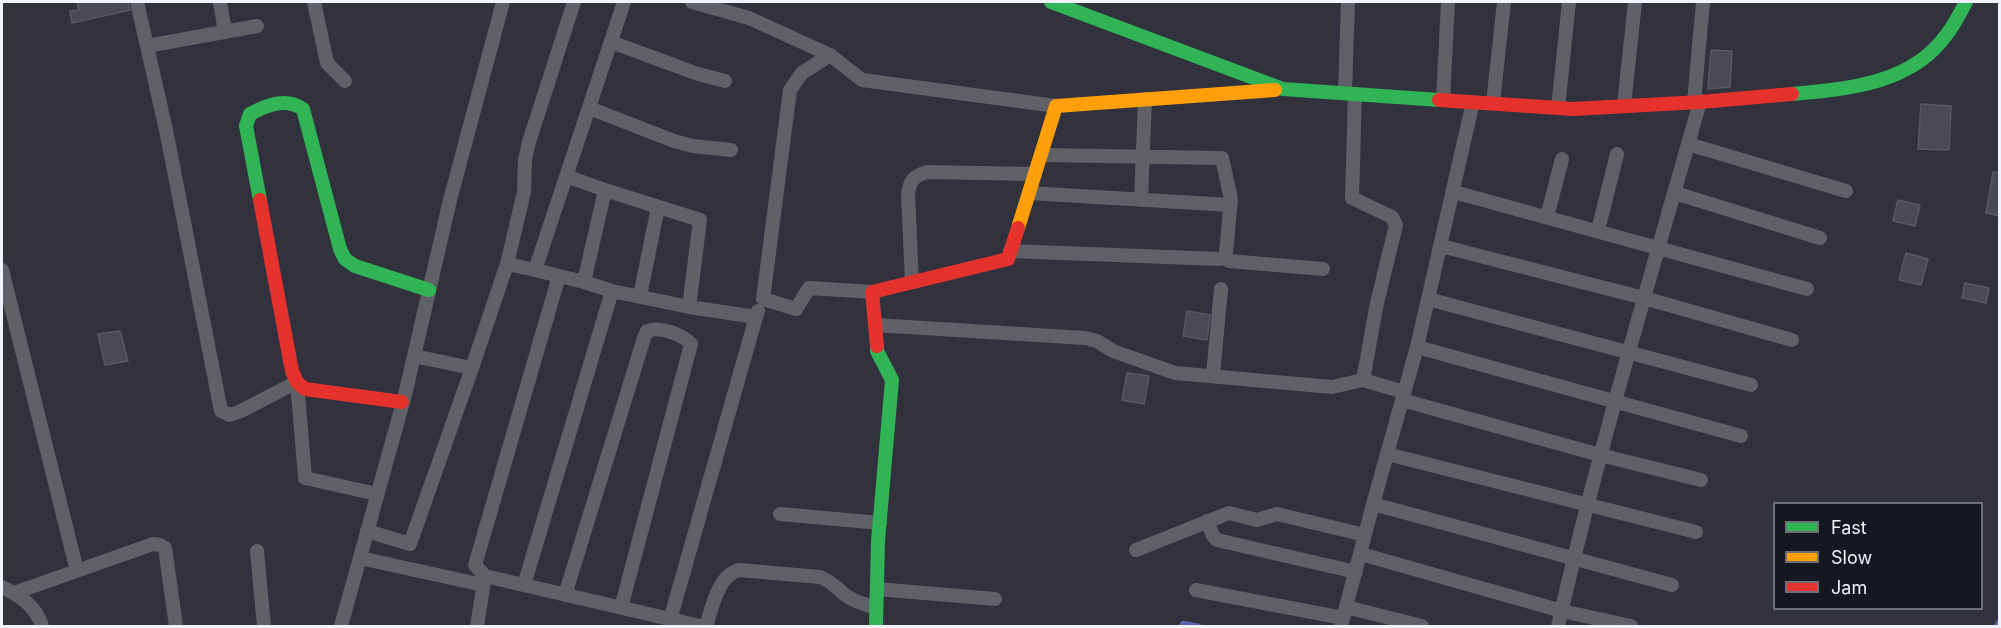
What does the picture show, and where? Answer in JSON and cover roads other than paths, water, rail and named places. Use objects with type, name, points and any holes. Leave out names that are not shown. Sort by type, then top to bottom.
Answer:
[{"type":"street","points":[[137,2],[166,130],[221,411],[230,415],[241,411],[297,382]]},
{"type":"street","points":[[220,2],[225,32]]},
{"type":"street","points":[[314,2],[327,63],[345,81]]},
{"type":"street","points":[[341,627],[414,356],[450,200],[503,2]]},
{"type":"street","points":[[367,531],[411,544],[507,264],[524,192],[525,160],[529,141],[574,2]]},
{"type":"street","points":[[535,270],[624,2]]},
{"type":"street","points":[[692,2],[749,18],[830,55],[862,80],[1056,106],[1283,89],[1573,109],[1697,102],[1844,89],[1884,80],[1914,65],[1930,53],[1947,35],[1966,2]]},
{"type":"street","points":[[1051,2],[1283,89]]},
{"type":"street","points":[[1348,2],[1352,198],[1392,217],[1396,225],[1377,303],[1363,380]]},
{"type":"street","points":[[1443,100],[1448,2]]},
{"type":"street","points":[[1493,103],[1504,2]]},
{"type":"street","points":[[1558,108],[1569,2]]},
{"type":"street","points":[[1624,105],[1635,2]]},
{"type":"street","points":[[1558,627],[1600,455],[1688,144],[1697,102],[1703,2]]},
{"type":"street","points":[[147,46],[257,26]]},
{"type":"street","points":[[611,42],[689,71],[725,81]]},
{"type":"street","points":[[670,620],[763,299],[790,90],[802,73],[830,55]]},
{"type":"street","points":[[1141,200],[1145,99]]},
{"type":"street","points":[[377,494],[305,478],[297,382],[292,371],[246,126],[250,114],[271,105],[289,102],[298,104],[303,109],[340,249],[345,259],[355,266],[429,290]]},
{"type":"street","points":[[1343,617],[1417,347],[1473,102]]},
{"type":"street","points":[[763,299],[796,309],[809,288],[872,292],[1008,259],[1056,106]]},
{"type":"street","points":[[589,108],[674,141],[693,146],[730,150]]},
{"type":"street","points":[[1688,144],[1846,191]]},
{"type":"street","points":[[1598,230],[1617,154]]},
{"type":"street","points":[[1041,155],[1222,158],[1230,194],[1224,257]]},
{"type":"street","points":[[1547,217],[1562,159]]},
{"type":"street","points":[[912,282],[908,194],[914,176],[927,172],[1035,174]]},
{"type":"street","points":[[566,176],[700,220],[689,307]]},
{"type":"street","points":[[584,282],[605,190]]},
{"type":"street","points":[[1454,192],[1807,289]]},
{"type":"street","points":[[1029,193],[1230,205]]},
{"type":"street","points":[[1675,193],[1820,238]]},
{"type":"street","points":[[640,296],[658,207]]},
{"type":"street","points":[[1441,246],[1644,298],[1792,340]]},
{"type":"street","points":[[1010,251],[1219,259],[1224,257]]},
{"type":"street","points":[[1224,257],[1229,261],[1323,269]]},
{"type":"street","points":[[507,264],[612,291],[689,307],[756,317]]},
{"type":"street","points":[[2,270],[77,571]]},
{"type":"street","points":[[477,627],[484,580],[475,565],[559,276]]},
{"type":"street","points":[[1213,375],[1221,289]]},
{"type":"street","points":[[524,585],[612,291]]},
{"type":"street","points":[[872,292],[877,351],[892,380],[880,523],[876,627]]},
{"type":"street","points":[[1428,299],[1751,385]]},
{"type":"street","points":[[875,326],[1085,338],[1167,371],[1332,387],[1363,380],[1403,396],[1600,455],[1701,480]]},
{"type":"street","points":[[565,595],[644,338],[647,331],[654,328],[686,338],[691,344],[621,608]]},
{"type":"street","points":[[1417,347],[1741,436]]},
{"type":"street","points":[[414,356],[472,368]]},
{"type":"street","points":[[297,382],[304,389],[402,402]]},
{"type":"street","points":[[1387,454],[1696,532]]},
{"type":"street","points":[[1373,504],[1672,585]]},
{"type":"street","points":[[1136,550],[1229,513],[1257,520],[1277,514],[1365,535]]},
{"type":"street","points":[[780,514],[880,523]]},
{"type":"street","points":[[1207,521],[1217,540],[1356,572]]},
{"type":"street","points":[[8,590],[77,571],[153,544],[160,545],[165,549],[176,627]]},
{"type":"street","points":[[257,551],[264,627]]},
{"type":"street","points":[[1361,554],[1562,611],[1631,627]]},
{"type":"street","points":[[360,558],[524,585],[700,627]]},
{"type":"street","points":[[706,627],[723,580],[730,572],[739,570],[831,580],[845,595],[876,608]]},
{"type":"street","points":[[877,589],[995,599]]},
{"type":"street","points":[[8,590],[20,595],[31,606],[42,627]]},
{"type":"street","points":[[1196,590],[1343,617],[1422,627]]},
{"type":"waterway","points":[[1996,626],[2000,620]]},
{"type":"waterway","points":[[1181,626],[1183,623],[1199,626]]}]
